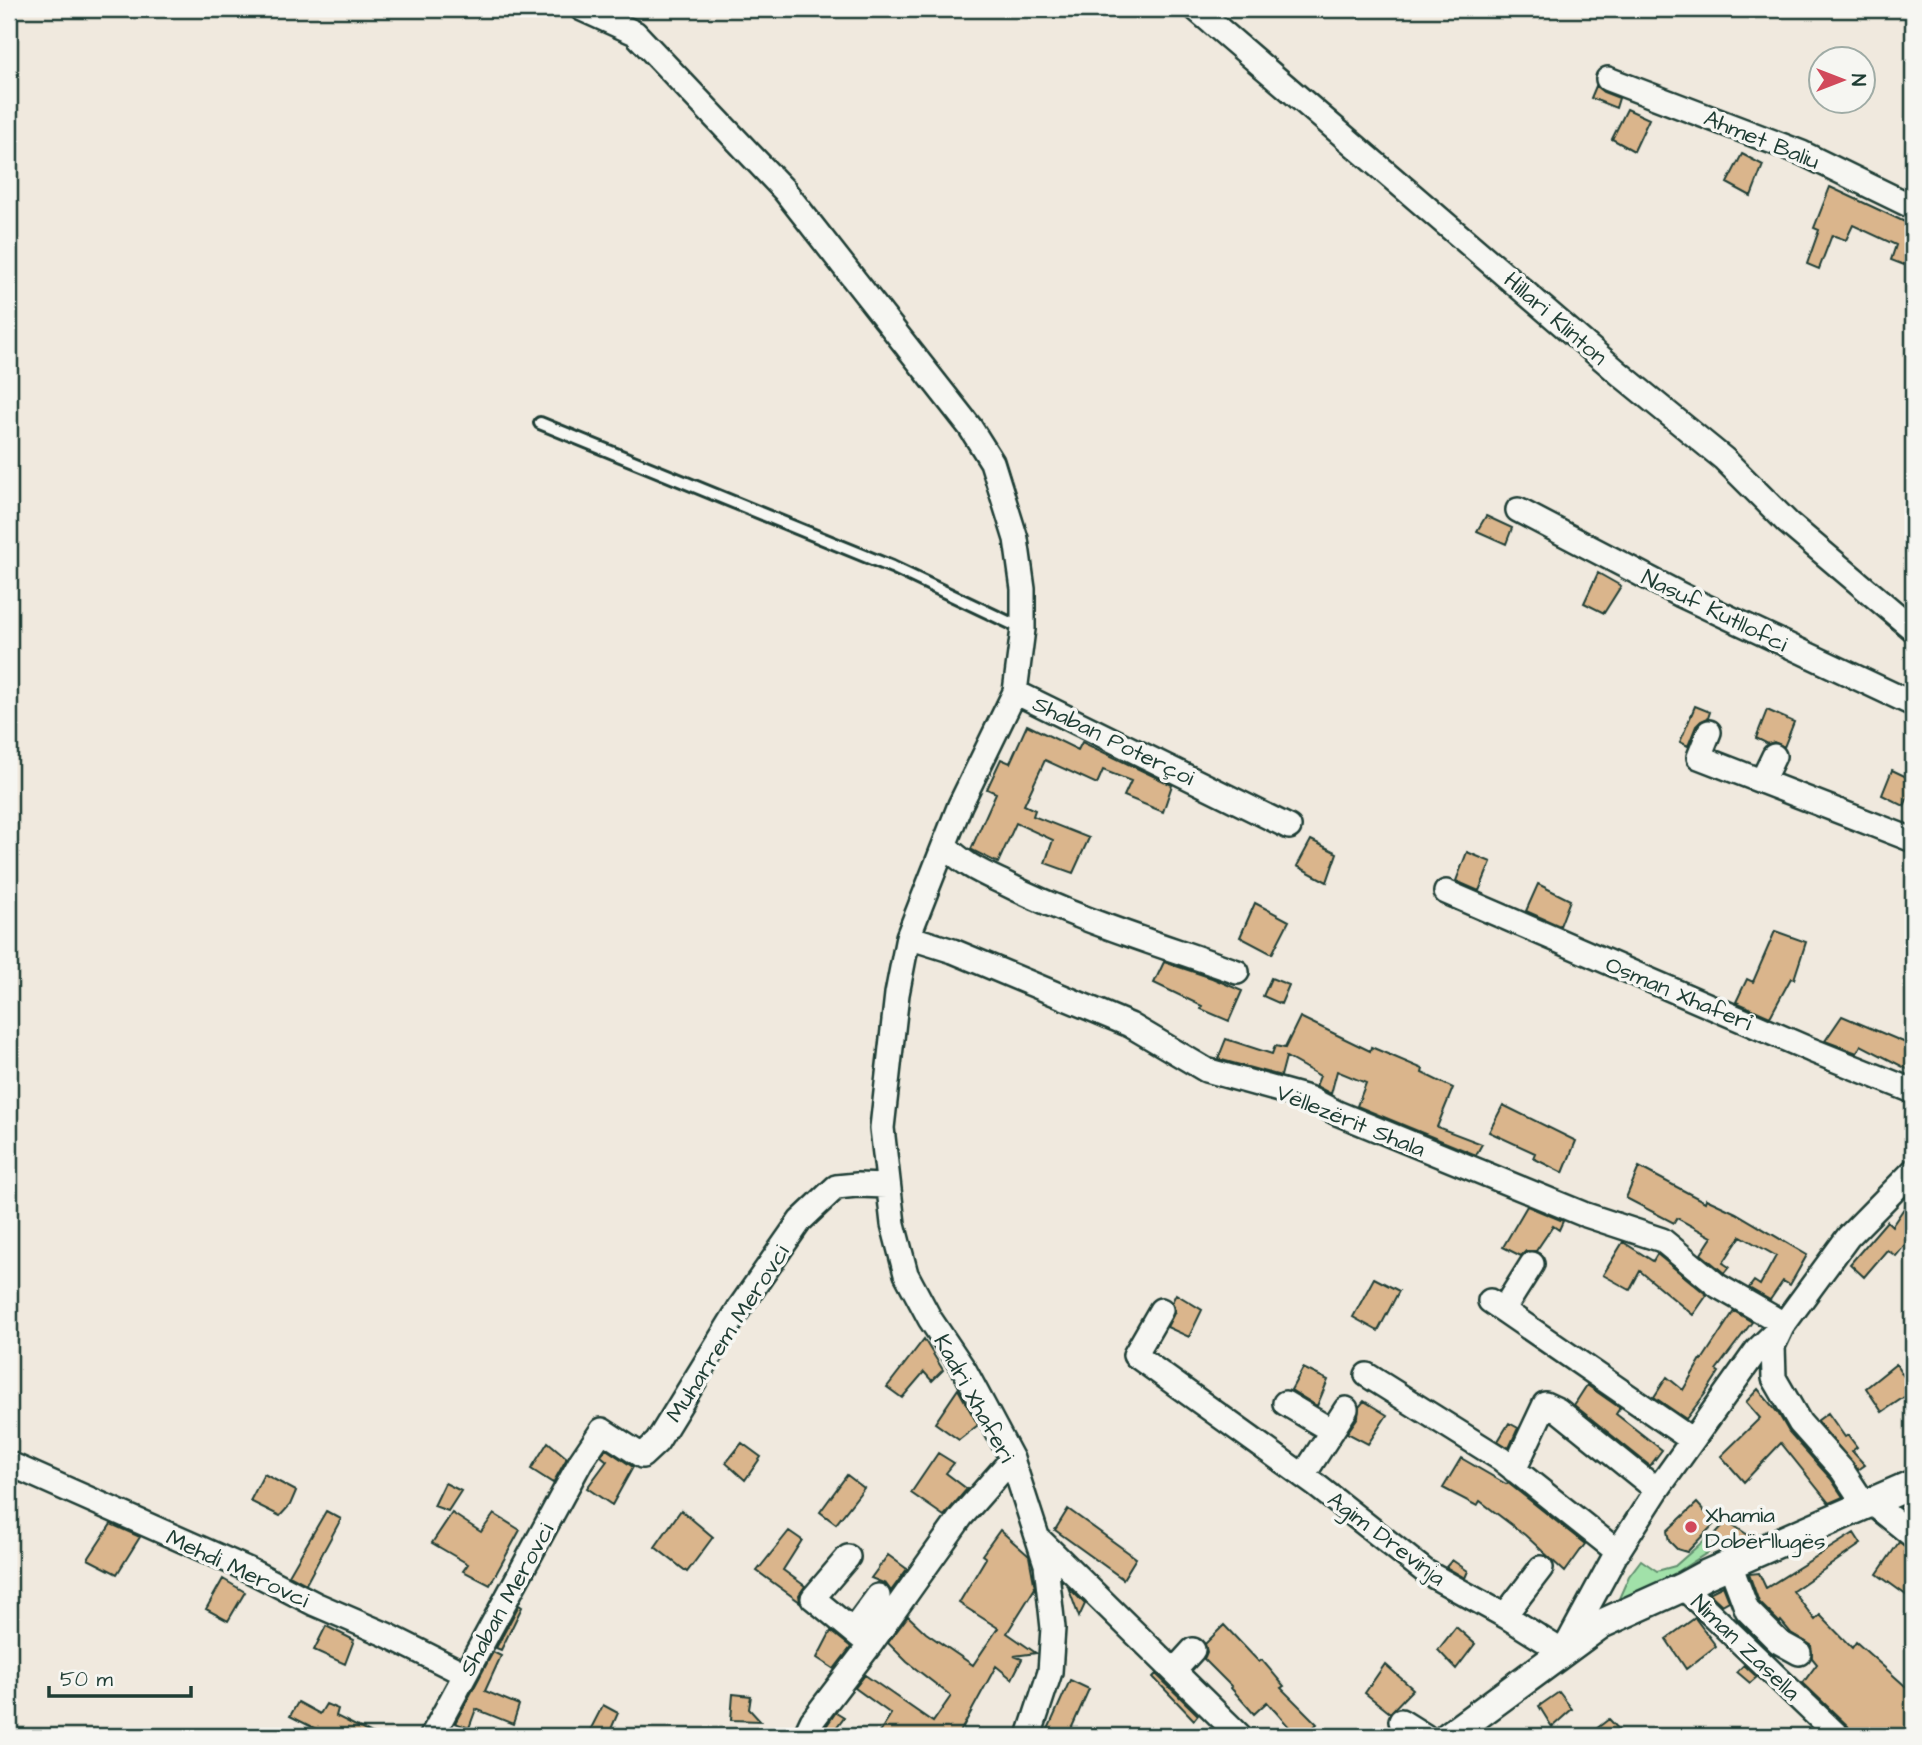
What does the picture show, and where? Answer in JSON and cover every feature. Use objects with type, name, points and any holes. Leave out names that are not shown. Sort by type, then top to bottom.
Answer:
[{"type":"street","points":[[582,9],[635,33],[784,190],[970,427],[992,462],[1016,539],[1023,589],[1023,629],[1015,692]]},
{"type":"street","name":"Hillari Klinton","points":[[1196,9],[1620,374],[1724,459],[1788,523],[1913,629]]},
{"type":"street","name":"Ahmet Baliu","points":[[1608,79],[1802,153],[1913,206]]},
{"type":"street","name":"Nasuf Kutllofci","points":[[1518,510],[1681,595],[1913,704]]},
{"type":"street","name":"Shaban Poterçoi","points":[[887,1186],[882,1128],[897,994],[908,937],[960,804],[1015,692],[1289,827]]},
{"type":"street","points":[[1709,732],[1699,757],[1913,840]]},
{"type":"street","points":[[1762,781],[1774,756]]},
{"type":"street","points":[[945,845],[957,860],[1021,892],[1085,918],[1237,972]]},
{"type":"street","name":"Osman Xhaferi","points":[[1446,892],[1811,1050],[1913,1091]]},
{"type":"street","name":"Vëllezërit Shala","points":[[908,937],[953,951],[1130,1026],[1206,1070],[1308,1098],[1337,1113],[1583,1214],[1662,1240],[1718,1286],[1783,1324]]},
{"type":"street","points":[[1563,1652],[1618,1552],[1657,1490],[1757,1350],[1783,1324],[1848,1237],[1913,1171]]},
{"type":"street","name":"Muharrem Merovci","points":[[581,1461],[602,1430],[642,1456],[657,1442],[740,1307],[800,1221],[836,1188],[858,1185],[887,1186]]},
{"type":"street","name":"Kadri Xhaferi","points":[[887,1186],[893,1224],[906,1273],[930,1319],[965,1371],[1012,1459],[1046,1564],[1053,1628],[1050,1672],[1029,1736]]},
{"type":"street","points":[[1532,1264],[1496,1305],[1692,1440]]},
{"type":"street","name":"Agim Drevinja","points":[[1161,1310],[1135,1355],[1303,1476],[1426,1572],[1504,1615],[1563,1652]]},
{"type":"street","points":[[1783,1324],[1773,1346],[1774,1378],[1800,1423],[1868,1503],[1913,1536]]},
{"type":"street","points":[[1367,1375],[1501,1459],[1618,1552]]},
{"type":"street","points":[[1285,1404],[1332,1431]]},
{"type":"street","points":[[1514,1469],[1545,1404],[1558,1410],[1657,1490]]},
{"type":"street","points":[[1303,1476],[1346,1409]]},
{"type":"street","points":[[805,1736],[862,1637],[1012,1459]]},
{"type":"street","name":"Shaban Merovci","points":[[432,1736],[581,1461]]},
{"type":"street","name":"Mehdi Merovci","points":[[10,1464],[247,1569],[465,1674]]},
{"type":"street","points":[[1401,1721],[1444,1736],[1601,1624],[1913,1484]]},
{"type":"street","points":[[1037,1537],[1240,1736]]},
{"type":"street","points":[[848,1557],[813,1598],[862,1637]]},
{"type":"street","points":[[1730,1564],[1747,1610],[1779,1642],[1799,1653]]},
{"type":"street","points":[[1504,1615],[1541,1568]]},
{"type":"street","name":"Niman Zasella","points":[[1683,1587],[1839,1736]]},
{"type":"street","points":[[862,1637],[878,1596]]},
{"type":"street","points":[[1174,1671],[1193,1650]]},
{"type":"lane","points":[[540,423],[892,567],[1023,629]]},
{"type":"green space","points":[[1709,1536],[1713,1549],[1612,1614],[1629,1576],[1641,1560],[1657,1571],[1675,1566]]},
{"type":"building","points":[[1596,86],[1619,98],[1616,108],[1591,98]]},
{"type":"building","points":[[1627,109],[1649,119],[1634,151],[1612,139]]},
{"type":"building","points":[[1742,154],[1763,165],[1751,196],[1727,183]]},
{"type":"building","points":[[1830,187],[1905,222],[1906,219],[1913,222],[1913,239],[1904,265],[1891,260],[1896,245],[1853,225],[1846,240],[1832,235],[1819,269],[1807,264],[1819,230],[1814,228]]},
{"type":"building","points":[[1486,516],[1512,528],[1506,544],[1477,531]]},
{"type":"building","points":[[1598,573],[1621,586],[1604,613],[1584,603]]},
{"type":"building","points":[[1695,706],[1710,712],[1708,718],[1696,726],[1688,746],[1680,742]]},
{"type":"building","points":[[1767,710],[1794,722],[1784,747],[1756,738]]},
{"type":"building","points":[[1027,725],[1078,750],[1082,742],[1172,785],[1163,812],[1124,796],[1131,781],[1103,770],[1097,784],[1045,760],[1024,805],[1035,810],[1033,816],[1089,838],[1073,873],[1045,863],[1053,840],[1016,823],[998,863],[972,850],[996,793],[987,789],[1001,759],[1010,763]]},
{"type":"building","points":[[1892,770],[1913,780],[1904,806],[1882,795]]},
{"type":"building","points":[[1311,840],[1337,853],[1327,882],[1297,866]]},
{"type":"building","points":[[1467,852],[1491,862],[1479,891],[1456,881]]},
{"type":"building","points":[[1538,884],[1570,900],[1560,926],[1526,911]]},
{"type":"building","points":[[1255,903],[1289,921],[1272,954],[1240,937]]},
{"type":"building","points":[[1775,931],[1806,942],[1794,979],[1791,978],[1770,1017],[1736,1002],[1747,979],[1753,982]]},
{"type":"building","points":[[1164,962],[1242,991],[1229,1021],[1154,983]]},
{"type":"building","points":[[1271,978],[1289,985],[1281,1004],[1263,996]]},
{"type":"building","points":[[1842,1016],[1913,1046],[1913,1072],[1861,1045],[1857,1053],[1825,1041]]},
{"type":"building","points":[[1300,1017],[1370,1051],[1371,1047],[1423,1069],[1422,1073],[1453,1088],[1437,1127],[1482,1144],[1476,1155],[1357,1106],[1366,1083],[1337,1071],[1331,1094],[1316,1086],[1320,1076],[1286,1057],[1281,1076],[1218,1059],[1226,1039],[1272,1054],[1275,1046],[1285,1048]]},
{"type":"building","points":[[1503,1105],[1576,1141],[1563,1173],[1533,1158],[1535,1153],[1489,1132]]},
{"type":"building","points":[[1639,1167],[1705,1202],[1706,1199],[1736,1213],[1807,1255],[1790,1285],[1783,1281],[1770,1300],[1749,1288],[1754,1281],[1760,1285],[1776,1256],[1741,1236],[1723,1263],[1729,1267],[1724,1273],[1701,1254],[1712,1237],[1677,1218],[1674,1223],[1626,1198]]},
{"type":"building","points":[[1913,1195],[1913,1235],[1896,1256],[1887,1250],[1864,1277],[1850,1264],[1887,1221],[1892,1226]]},
{"type":"building","points":[[1527,1206],[1563,1221],[1559,1230],[1553,1226],[1536,1251],[1526,1251],[1521,1256],[1503,1247]]},
{"type":"building","points":[[1623,1242],[1653,1261],[1657,1254],[1707,1295],[1693,1315],[1640,1271],[1630,1290],[1603,1275]]},
{"type":"building","points":[[1374,1278],[1399,1291],[1378,1331],[1353,1317]]},
{"type":"building","points":[[1176,1294],[1202,1310],[1189,1337],[1167,1327],[1175,1311],[1172,1302]]},
{"type":"building","points":[[1734,1311],[1752,1322],[1716,1370],[1719,1372],[1686,1419],[1654,1397],[1667,1377],[1683,1390]]},
{"type":"building","points":[[924,1339],[943,1370],[932,1381],[924,1372],[902,1398],[887,1387]]},
{"type":"building","points":[[1896,1364],[1913,1391],[1882,1412],[1866,1388]]},
{"type":"building","points":[[1303,1368],[1328,1380],[1317,1406],[1291,1390]]},
{"type":"building","points":[[1587,1385],[1620,1408],[1616,1414],[1662,1450],[1650,1466],[1574,1405]]},
{"type":"building","points":[[958,1389],[978,1425],[959,1440],[935,1423]]},
{"type":"building","points":[[1758,1389],[1778,1413],[1789,1432],[1831,1479],[1843,1497],[1829,1503],[1781,1443],[1744,1482],[1721,1456],[1760,1418],[1746,1402]]},
{"type":"building","points":[[1364,1401],[1387,1415],[1368,1444],[1347,1433],[1358,1417],[1359,1407]]},
{"type":"building","points":[[1828,1413],[1845,1437],[1848,1435],[1857,1447],[1852,1451],[1865,1465],[1858,1470],[1817,1421]]},
{"type":"building","points":[[1509,1423],[1518,1428],[1509,1448],[1498,1441]]},
{"type":"building","points":[[548,1442],[567,1458],[553,1483],[531,1469]]},
{"type":"building","points":[[742,1443],[761,1457],[745,1480],[726,1463]]},
{"type":"building","points":[[606,1449],[633,1467],[612,1505],[587,1488],[607,1461],[601,1456]]},
{"type":"building","points":[[938,1453],[954,1463],[946,1473],[967,1489],[944,1516],[911,1493]]},
{"type":"building","points":[[1461,1458],[1508,1483],[1585,1544],[1565,1572],[1525,1535],[1480,1501],[1477,1506],[1443,1488]]},
{"type":"building","points":[[264,1474],[296,1491],[290,1505],[280,1516],[250,1501]]},
{"type":"building","points":[[847,1475],[864,1488],[836,1524],[820,1512]]},
{"type":"building","points":[[445,1483],[461,1491],[448,1511],[434,1506]]},
{"type":"building","name":"Xhamia Dobërllugës","points":[[1697,1503],[1715,1523],[1687,1552],[1677,1549],[1669,1541],[1667,1531]]},
{"type":"building","points":[[1068,1509],[1136,1558],[1123,1579],[1055,1530]]},
{"type":"building","points":[[681,1510],[713,1537],[687,1572],[655,1547]]},
{"type":"building","points":[[326,1511],[341,1519],[306,1584],[289,1575]]},
{"type":"building","points":[[452,1513],[481,1532],[494,1514],[520,1530],[490,1585],[463,1571],[468,1564],[432,1543]]},
{"type":"building","points":[[1727,1521],[1751,1537],[1724,1549],[1714,1535]]},
{"type":"building","points":[[111,1524],[140,1537],[117,1574],[88,1559]]},
{"type":"building","points":[[1000,1530],[1029,1556],[1035,1588],[1007,1633],[1036,1653],[1014,1656],[1022,1659],[1012,1679],[996,1666],[958,1736],[877,1736],[891,1714],[855,1688],[865,1675],[933,1722],[951,1696],[907,1662],[888,1643],[908,1616],[926,1633],[973,1665],[998,1628],[959,1603],[986,1558],[982,1555]]},
{"type":"building","points":[[789,1531],[802,1540],[783,1570],[805,1586],[799,1595],[800,1602],[757,1571]]},
{"type":"building","points":[[1854,1533],[1861,1544],[1793,1591],[1815,1620],[1820,1615],[1852,1648],[1856,1642],[1913,1693],[1913,1736],[1852,1736],[1848,1726],[1803,1683],[1817,1664],[1812,1658],[1811,1645],[1791,1633],[1759,1602],[1749,1574],[1759,1573],[1766,1588]]},
{"type":"building","points":[[1899,1542],[1913,1551],[1913,1600],[1877,1574]]},
{"type":"building","points":[[888,1555],[907,1569],[891,1591],[886,1584],[871,1578]]},
{"type":"building","points":[[1452,1560],[1468,1571],[1465,1578],[1446,1567]]},
{"type":"building","points":[[223,1579],[245,1592],[228,1621],[206,1609]]},
{"type":"building","points":[[1723,1586],[1729,1601],[1722,1605],[1709,1593]]},
{"type":"building","points":[[1068,1587],[1085,1604],[1079,1617]]},
{"type":"building","points":[[519,1605],[522,1607],[501,1650],[496,1648]]},
{"type":"building","points":[[1695,1618],[1716,1646],[1686,1669],[1666,1639]]},
{"type":"building","points":[[1224,1625],[1259,1662],[1262,1660],[1284,1686],[1281,1688],[1317,1724],[1304,1736],[1297,1736],[1267,1702],[1254,1714],[1204,1659],[1207,1652],[1205,1644]]},
{"type":"building","points":[[326,1626],[354,1640],[345,1664],[314,1650]]},
{"type":"building","points":[[1456,1627],[1475,1644],[1456,1669],[1438,1650]]},
{"type":"building","points":[[831,1631],[851,1647],[834,1669],[817,1658]]},
{"type":"building","points":[[493,1652],[501,1656],[485,1691],[519,1705],[513,1724],[476,1709],[469,1728],[455,1723]]},
{"type":"building","points":[[1385,1664],[1413,1689],[1390,1713],[1365,1693]]},
{"type":"building","points":[[1744,1665],[1757,1677],[1750,1683],[1737,1672]]},
{"type":"building","points":[[1156,1674],[1198,1715],[1194,1720],[1153,1677]]},
{"type":"building","points":[[1070,1680],[1089,1689],[1068,1736],[1045,1736]]},
{"type":"building","points":[[1559,1692],[1572,1709],[1552,1727],[1539,1706]]},
{"type":"building","points":[[733,1694],[751,1696],[749,1709],[760,1721],[731,1720]]},
{"type":"building","points":[[298,1702],[320,1714],[326,1704],[338,1709],[336,1716],[376,1736],[330,1736],[290,1716]]},
{"type":"building","points":[[603,1705],[618,1713],[608,1736],[587,1736]]},
{"type":"building","points":[[836,1712],[844,1717],[830,1736],[823,1731]]},
{"type":"building","points":[[1609,1719],[1625,1736],[1587,1736]]},
{"type":"place","name":"Xhamia Dobërllugës","points":[[1691,1527]]}]
